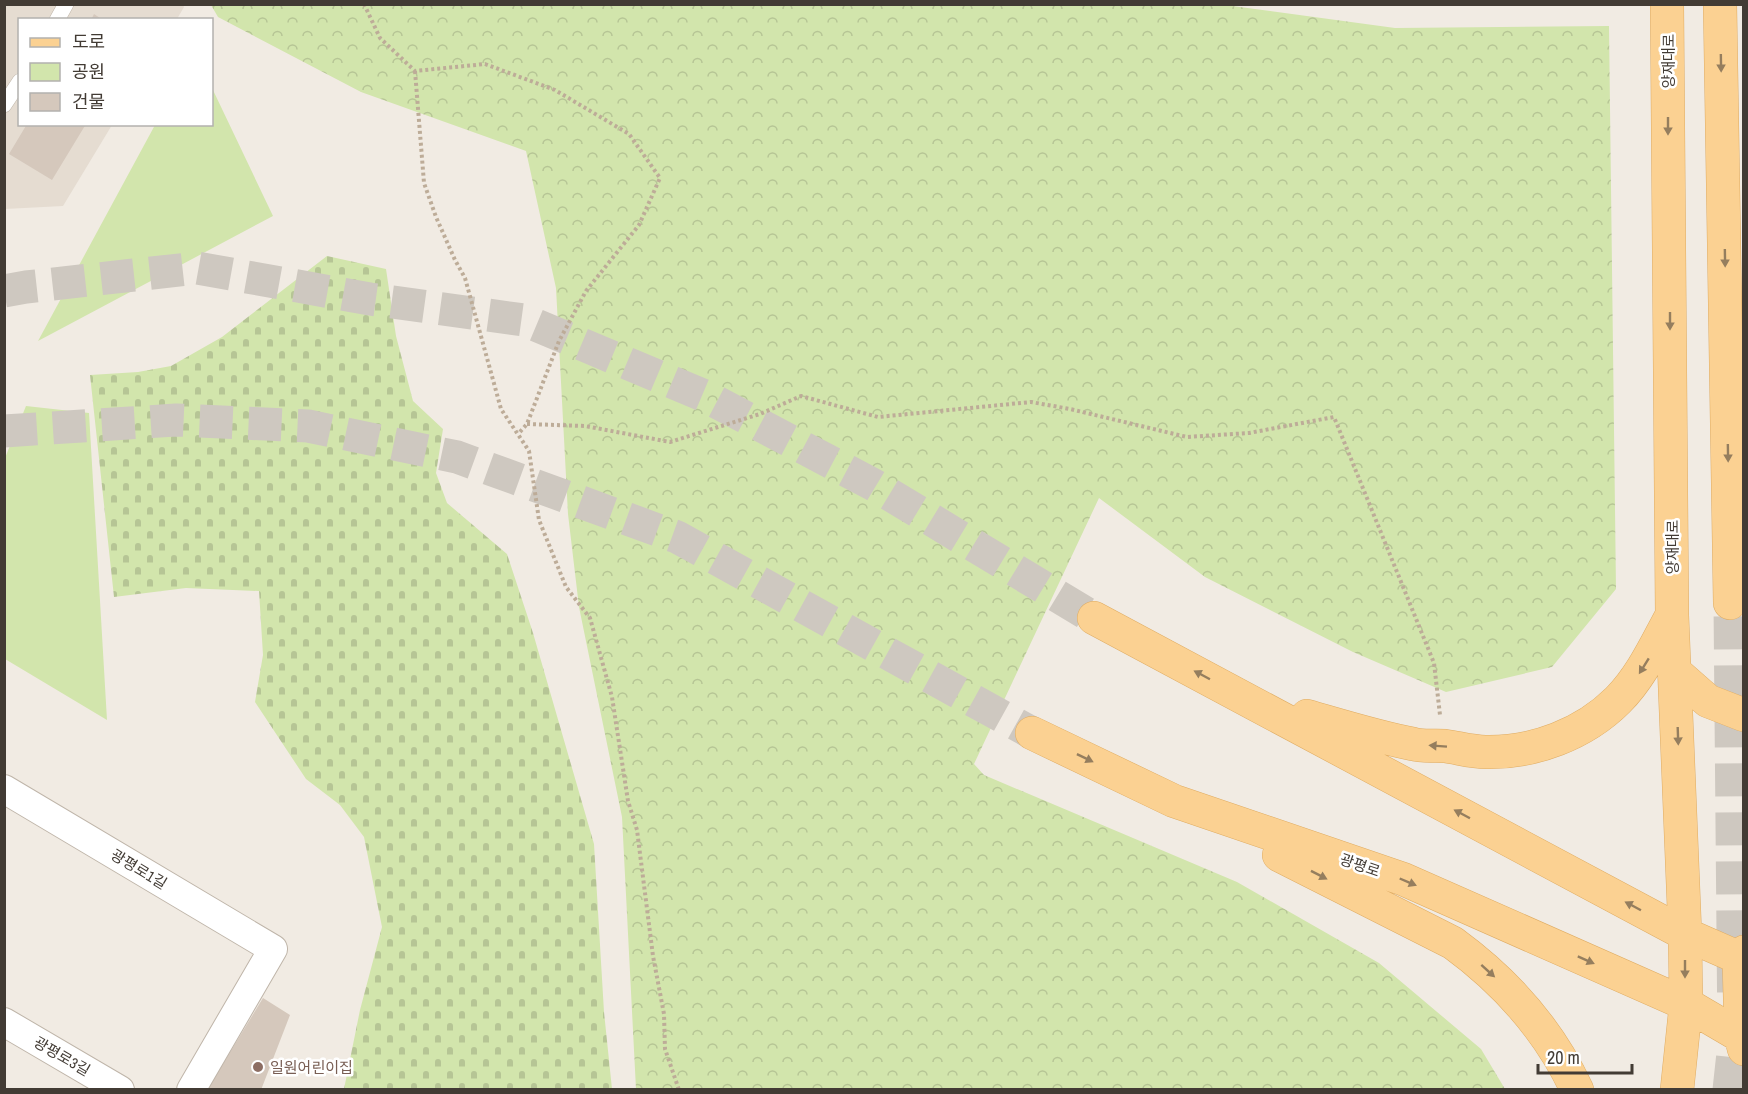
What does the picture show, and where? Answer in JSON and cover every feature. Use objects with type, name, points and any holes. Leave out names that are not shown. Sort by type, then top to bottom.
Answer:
[{"type":"main road","name":"양재대로","points":[[1667,4],[1672,615],[1686,1004],[1677,1089]]},
{"type":"main road","points":[[1720,4],[1730,603]]},
{"type":"main road","points":[[1254,702],[1416,745],[1485,752],[1526,749],[1547,743],[1584,726],[1618,700],[1634,682],[1672,615]]},
{"type":"main road","points":[[1094,618],[1685,934],[1742,957],[1742,1042]]},
{"type":"main road","points":[[1675,672],[1708,701],[1743,715]]},
{"type":"main road","name":"광평로","points":[[1032,733],[1174,801],[1403,879],[1686,1004],[1742,1042]]},
{"type":"main road","points":[[1174,801],[1453,943],[1489,972],[1522,1006],[1550,1042],[1577,1089]]},
{"type":"street","name":"광평로1길","points":[[4,789],[273,949],[191,1089]]},
{"type":"street","name":"광평로3길","points":[[4,1022],[120,1089]]},
{"type":"lane","points":[[58,18],[66,4]]},
{"type":"lane","points":[[4,105],[18,84]]},
{"type":"path","points":[[364,4],[380,38],[415,71],[424,183],[436,217],[465,278],[501,409],[529,451],[539,520],[566,587],[590,618],[612,697],[628,801],[637,830],[653,956],[664,1014],[665,1048],[679,1089]]},
{"type":"path","points":[[415,71],[485,64],[555,90],[629,134],[660,178],[639,225],[586,291],[559,341],[527,424],[518,434]]},
{"type":"path","points":[[527,424],[585,426],[670,442],[760,414],[801,396],[878,417],[1031,402],[1187,437],[1249,433],[1334,417],[1434,663],[1443,746]]},
{"type":"shaded area","points":[[5,5],[183,5],[178,18],[18,18],[18,126],[111,126],[63,206],[5,209]]},
{"type":"green space","points":[[211,5],[1225,5],[1395,28],[1609,26],[1616,589],[1552,667],[1446,692],[1353,652],[1205,577],[1099,498],[974,764],[984,775],[1237,882],[1379,963],[1481,1049],[1505,1089],[636,1089],[622,817],[579,607],[568,514],[556,288],[526,151],[361,92],[218,17]]},
{"type":"green space","points":[[213,90],[273,216],[38,341],[154,126],[213,126]]},
{"type":"green space","points":[[327,256],[386,269],[396,336],[413,401],[443,429],[436,473],[447,503],[507,554],[533,633],[594,844],[604,1012],[612,1089],[344,1089],[360,1010],[382,927],[364,837],[340,805],[306,779],[255,702],[263,655],[259,591],[186,588],[114,597],[90,375],[138,372],[171,366],[222,337]]},
{"type":"green space","points":[[26,406],[89,413],[107,720],[5,659],[5,458]]},
{"type":"building","points":[[26,126],[85,126],[52,180],[9,154]]},
{"type":"building","points":[[263,998],[290,1015],[261,1090],[207,1090]]},
{"type":"tunnel","points":[[4,291],[197,268],[370,299],[524,320],[705,396],[874,485],[1094,618]]},
{"type":"tunnel","points":[[4,431],[176,420],[308,426],[457,457],[677,537],[1032,733]]},
{"type":"tunnel","points":[[1729,1090],[1734,1044],[1730,603]]},
{"type":"place","name":"일원어린이집","points":[[258,1067]]}]
